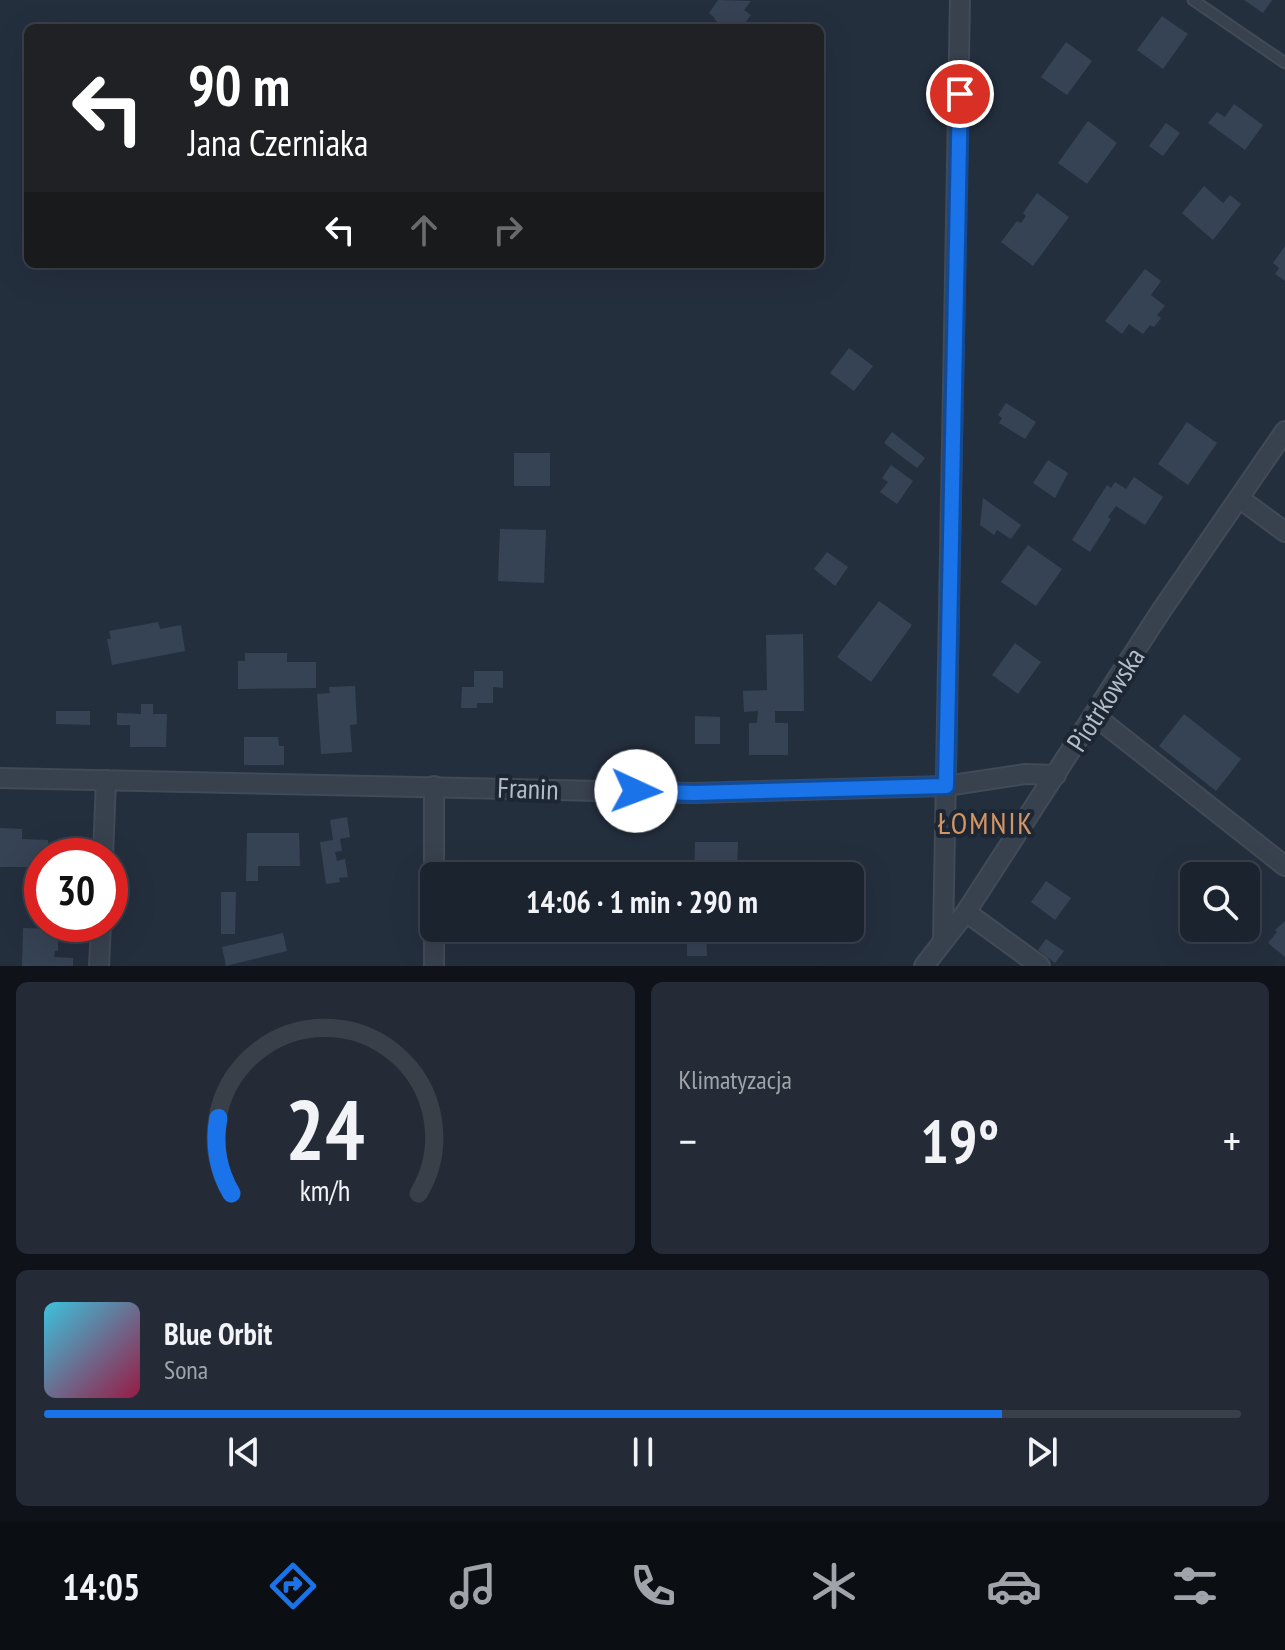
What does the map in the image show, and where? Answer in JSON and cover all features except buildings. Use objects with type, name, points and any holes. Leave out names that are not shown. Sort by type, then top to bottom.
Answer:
[{"type":"street","points":[[943,941],[960,0]]},
{"type":"street","name":"Piotrkowska","points":[[924,966],[966,912],[1161,611],[1285,431]]},
{"type":"street","points":[[1239,498],[1285,532]]},
{"type":"street","points":[[1095,716],[1285,866]]},
{"type":"street","name":"Franin","points":[[0,778],[694,793],[946,786],[1025,774],[1056,775]]},
{"type":"street","points":[[104,838],[106,780]]},
{"type":"street","points":[[434,786],[434,862]]},
{"type":"street","points":[[966,912],[1040,966]]},
{"type":"street","points":[[99,966],[100,942]]},
{"type":"street","points":[[434,942],[434,966]]},
{"type":"lane","points":[[1193,0],[1285,63]]},
{"type":"district","name":"ŁOMNIK","points":[[986,822]]},
{"type":"route","points":[[636,791],[694,793],[946,786],[960,94]]}]
